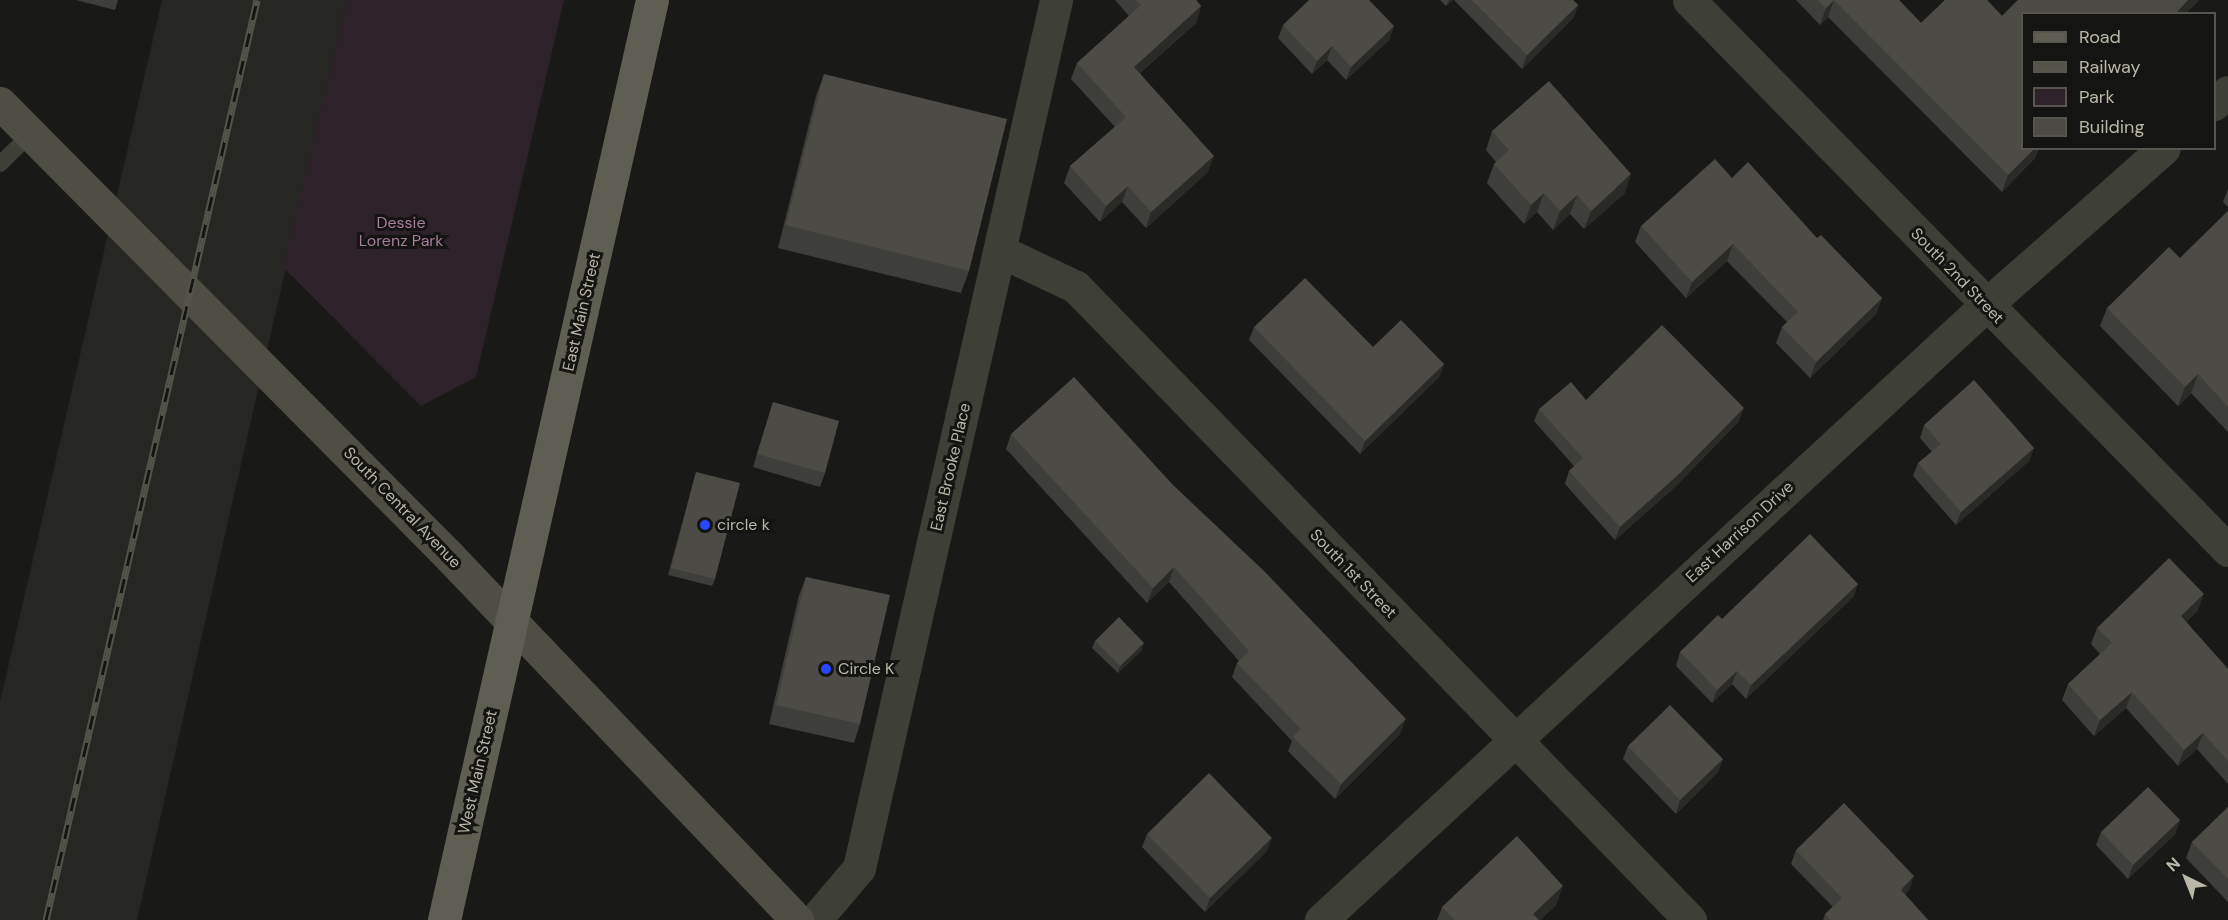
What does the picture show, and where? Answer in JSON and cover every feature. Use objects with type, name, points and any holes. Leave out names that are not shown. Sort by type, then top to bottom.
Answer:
[{"type":"main road","name":"East Main Street","points":[[510,623],[652,0]]},
{"type":"main road","name":"West Main Street","points":[[444,920],[510,623]]},
{"type":"street","name":"East Brooke Place","points":[[816,920],[859,868],[1056,0]]},
{"type":"street","name":"South 2nd Street","points":[[1689,0],[2228,550]]},
{"type":"street","name":"South Central Avenue","points":[[0,103],[368,473],[797,920]]},
{"type":"street","name":"East Harrison Drive","points":[[1320,920],[1986,305],[2162,150]]},
{"type":"street","name":"South 1st Street","points":[[1000,251],[1076,287],[1690,920]]},
{"type":"lane","points":[[0,164],[31,134]]},
{"type":"shaded area","points":[[162,0],[347,0],[137,920],[0,920],[0,702]]},
{"type":"green space","name":"Dessie Lorenz Park","points":[[347,0],[564,0],[476,377],[421,406],[283,267]]},
{"type":"building","points":[[1136,0],[1196,0],[1201,6],[1134,67],[1214,156],[1151,212],[1128,186],[1106,206],[1070,166],[1126,117],[1077,63],[1141,5]]},
{"type":"building","points":[[1309,0],[1369,0],[1394,26],[1351,67],[1332,46],[1317,61],[1283,25]]},
{"type":"building","points":[[1472,0],[1573,0],[1578,5],[1527,55]]},
{"type":"building","points":[[1818,0],[1834,0],[1826,8]]},
{"type":"building","points":[[1834,0],[1899,0],[1921,23],[1945,0],[1987,0],[2002,16],[2018,0],[2188,0],[2177,12],[2021,12],[2021,150],[2033,150],[2008,175]]},
{"type":"building","points":[[824,74],[1007,119],[969,271],[786,225]]},
{"type":"building","points":[[1549,81],[1631,174],[1591,211],[1577,195],[1560,211],[1544,193],[1531,205],[1494,164],[1509,150],[1492,131]]},
{"type":"building","points":[[1715,159],[1732,178],[1748,162],[1817,238],[1821,235],[1882,298],[1816,362],[1782,327],[1798,312],[1733,244],[1692,282],[1641,226]]},
{"type":"building","points":[[2228,211],[2228,407],[2198,374],[2185,387],[2107,308],[2169,247],[2180,258]]},
{"type":"building","points":[[1305,278],[1373,347],[1401,320],[1444,364],[1365,441],[1254,327]]},
{"type":"building","points":[[1662,325],[1744,408],[1679,474],[1620,527],[1569,471],[1583,458],[1539,409],[1571,382],[1586,400]]},
{"type":"building","points":[[1074,377],[1172,484],[1264,571],[1406,719],[1341,784],[1293,737],[1301,729],[1237,663],[1249,651],[1174,567],[1153,588],[1011,434]]},
{"type":"building","points":[[1974,380],[2034,448],[1961,512],[1918,463],[1941,444],[1924,425]]},
{"type":"building","points":[[773,402],[839,421],[825,473],[757,454]]},
{"type":"building","points":[[696,472],[740,483],[715,579],[671,568]]},
{"type":"building","points":[[1810,534],[1858,584],[1751,685],[1737,671],[1717,690],[1680,652],[1718,615],[1722,619]]},
{"type":"building","points":[[2169,558],[2204,594],[2181,616],[2228,669],[2228,761],[2203,733],[2184,750],[2132,692],[2100,720],[2068,684],[2112,643],[2097,628]]},
{"type":"building","name":"Circle K","points":[[806,577],[890,595],[860,724],[776,705]]},
{"type":"building","points":[[1119,617],[1144,643],[1120,666],[1095,641]]},
{"type":"building","points":[[1670,705],[1723,759],[1680,800],[1628,746]]},
{"type":"building","points":[[1209,773],[1272,838],[1210,898],[1147,834]]},
{"type":"building","points":[[2148,787],[2180,820],[2133,865],[2101,832]]},
{"type":"building","points":[[1844,803],[1914,876],[1901,890],[1928,920],[1830,920],[1825,914],[1842,898],[1796,850]]},
{"type":"building","points":[[2228,807],[2228,879],[2192,842]]},
{"type":"building","points":[[1517,836],[1563,886],[1533,914],[1539,920],[1455,920],[1442,907]]},
{"type":"railway","points":[[46,920],[257,0]]},
{"type":"place","name":"circle k","points":[[705,525]]},
{"type":"place","name":"Circle K","points":[[826,669]]}]
